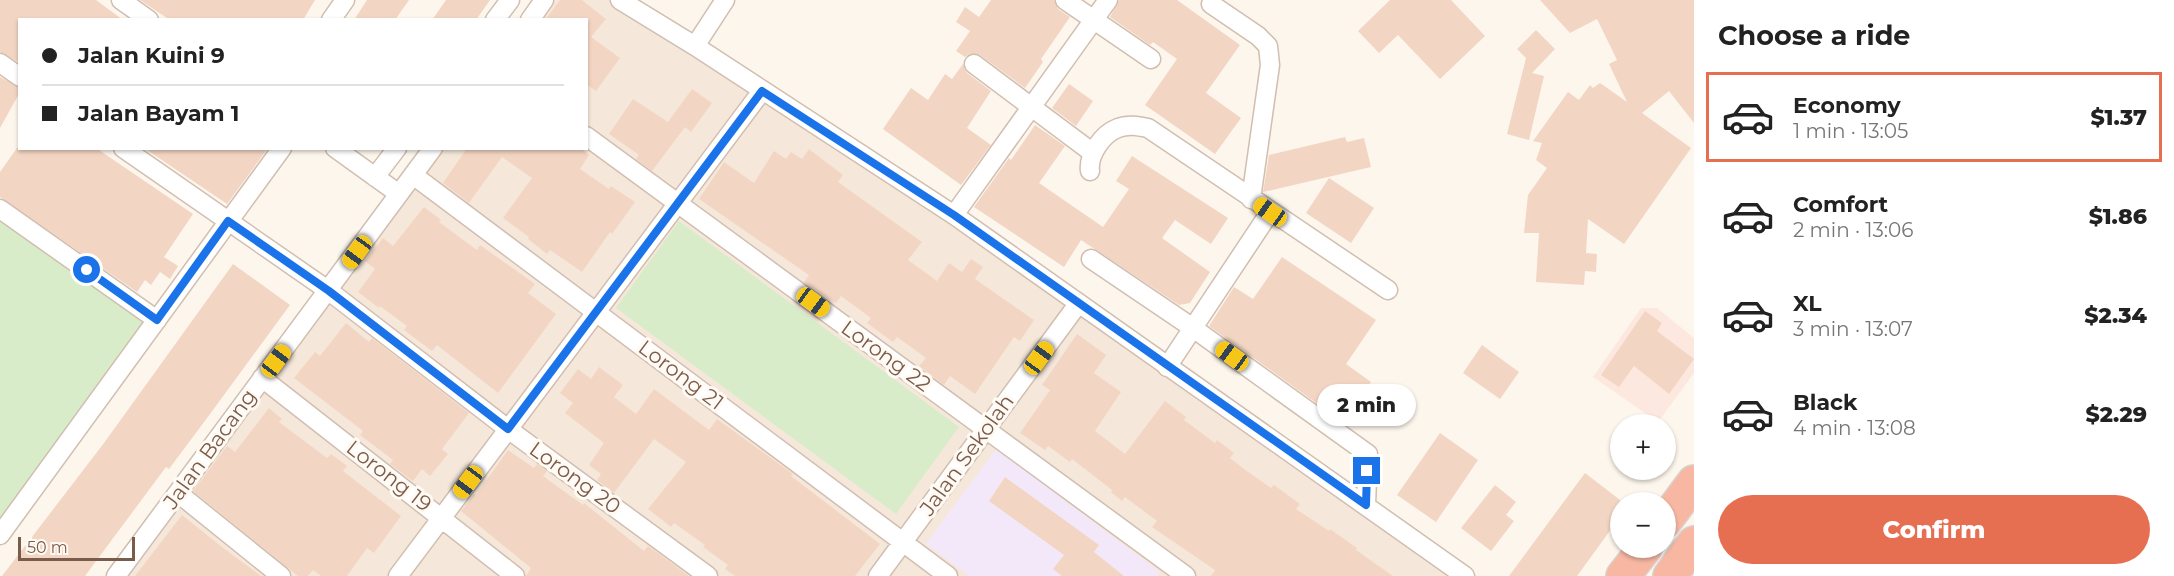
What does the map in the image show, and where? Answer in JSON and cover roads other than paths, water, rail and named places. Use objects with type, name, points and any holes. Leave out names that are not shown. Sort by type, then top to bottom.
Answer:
[{"type":"highway","points":[[1676,506],[1694,482]]},
{"type":"highway","points":[[1670,576],[1694,543]]},
{"type":"highway","points":[[1623,576],[1637,558]]},
{"type":"street","points":[[121,0],[146,18]]},
{"type":"street","points":[[496,18],[510,0]]},
{"type":"street","points":[[531,18],[543,0]]},
{"type":"street","points":[[620,0],[695,46],[954,215],[1465,576]]},
{"type":"street","points":[[695,46],[725,0]]},
{"type":"street","points":[[1065,0],[1151,59]]},
{"type":"street","points":[[954,215],[1108,0]]},
{"type":"street","points":[[1211,4],[1258,36],[1268,46],[1270,65],[1251,199]]},
{"type":"street","points":[[0,63],[18,76]]},
{"type":"street","points":[[974,64],[1032,108],[1092,162],[1103,139],[1117,128],[1133,125],[1148,128],[1388,290]]},
{"type":"street","points":[[398,576],[762,91]]},
{"type":"street","name":"Lorong 22","points":[[588,137],[1186,576]]},
{"type":"street","name":"Lorong 20","points":[[126,150],[329,291],[508,429],[708,576]]},
{"type":"street","points":[[0,535],[281,150]]},
{"type":"street","points":[[338,150],[399,194]]},
{"type":"street","points":[[375,177],[395,150]]},
{"type":"street","name":"Jalan Bacang","points":[[116,576],[432,150]]},
{"type":"street","name":"Lorong 21","points":[[413,175],[948,576]]},
{"type":"street","points":[[0,209],[157,320]]},
{"type":"street","points":[[1167,367],[1270,212]]},
{"type":"street","points":[[1091,259],[1193,328],[1368,454],[1366,505]]},
{"type":"street","name":"Jalan Sekolah","points":[[878,576],[1078,304]]},
{"type":"street","name":"Lorong 19","points":[[262,378],[515,576]]},
{"type":"street","points":[[178,493],[281,576]]}]
